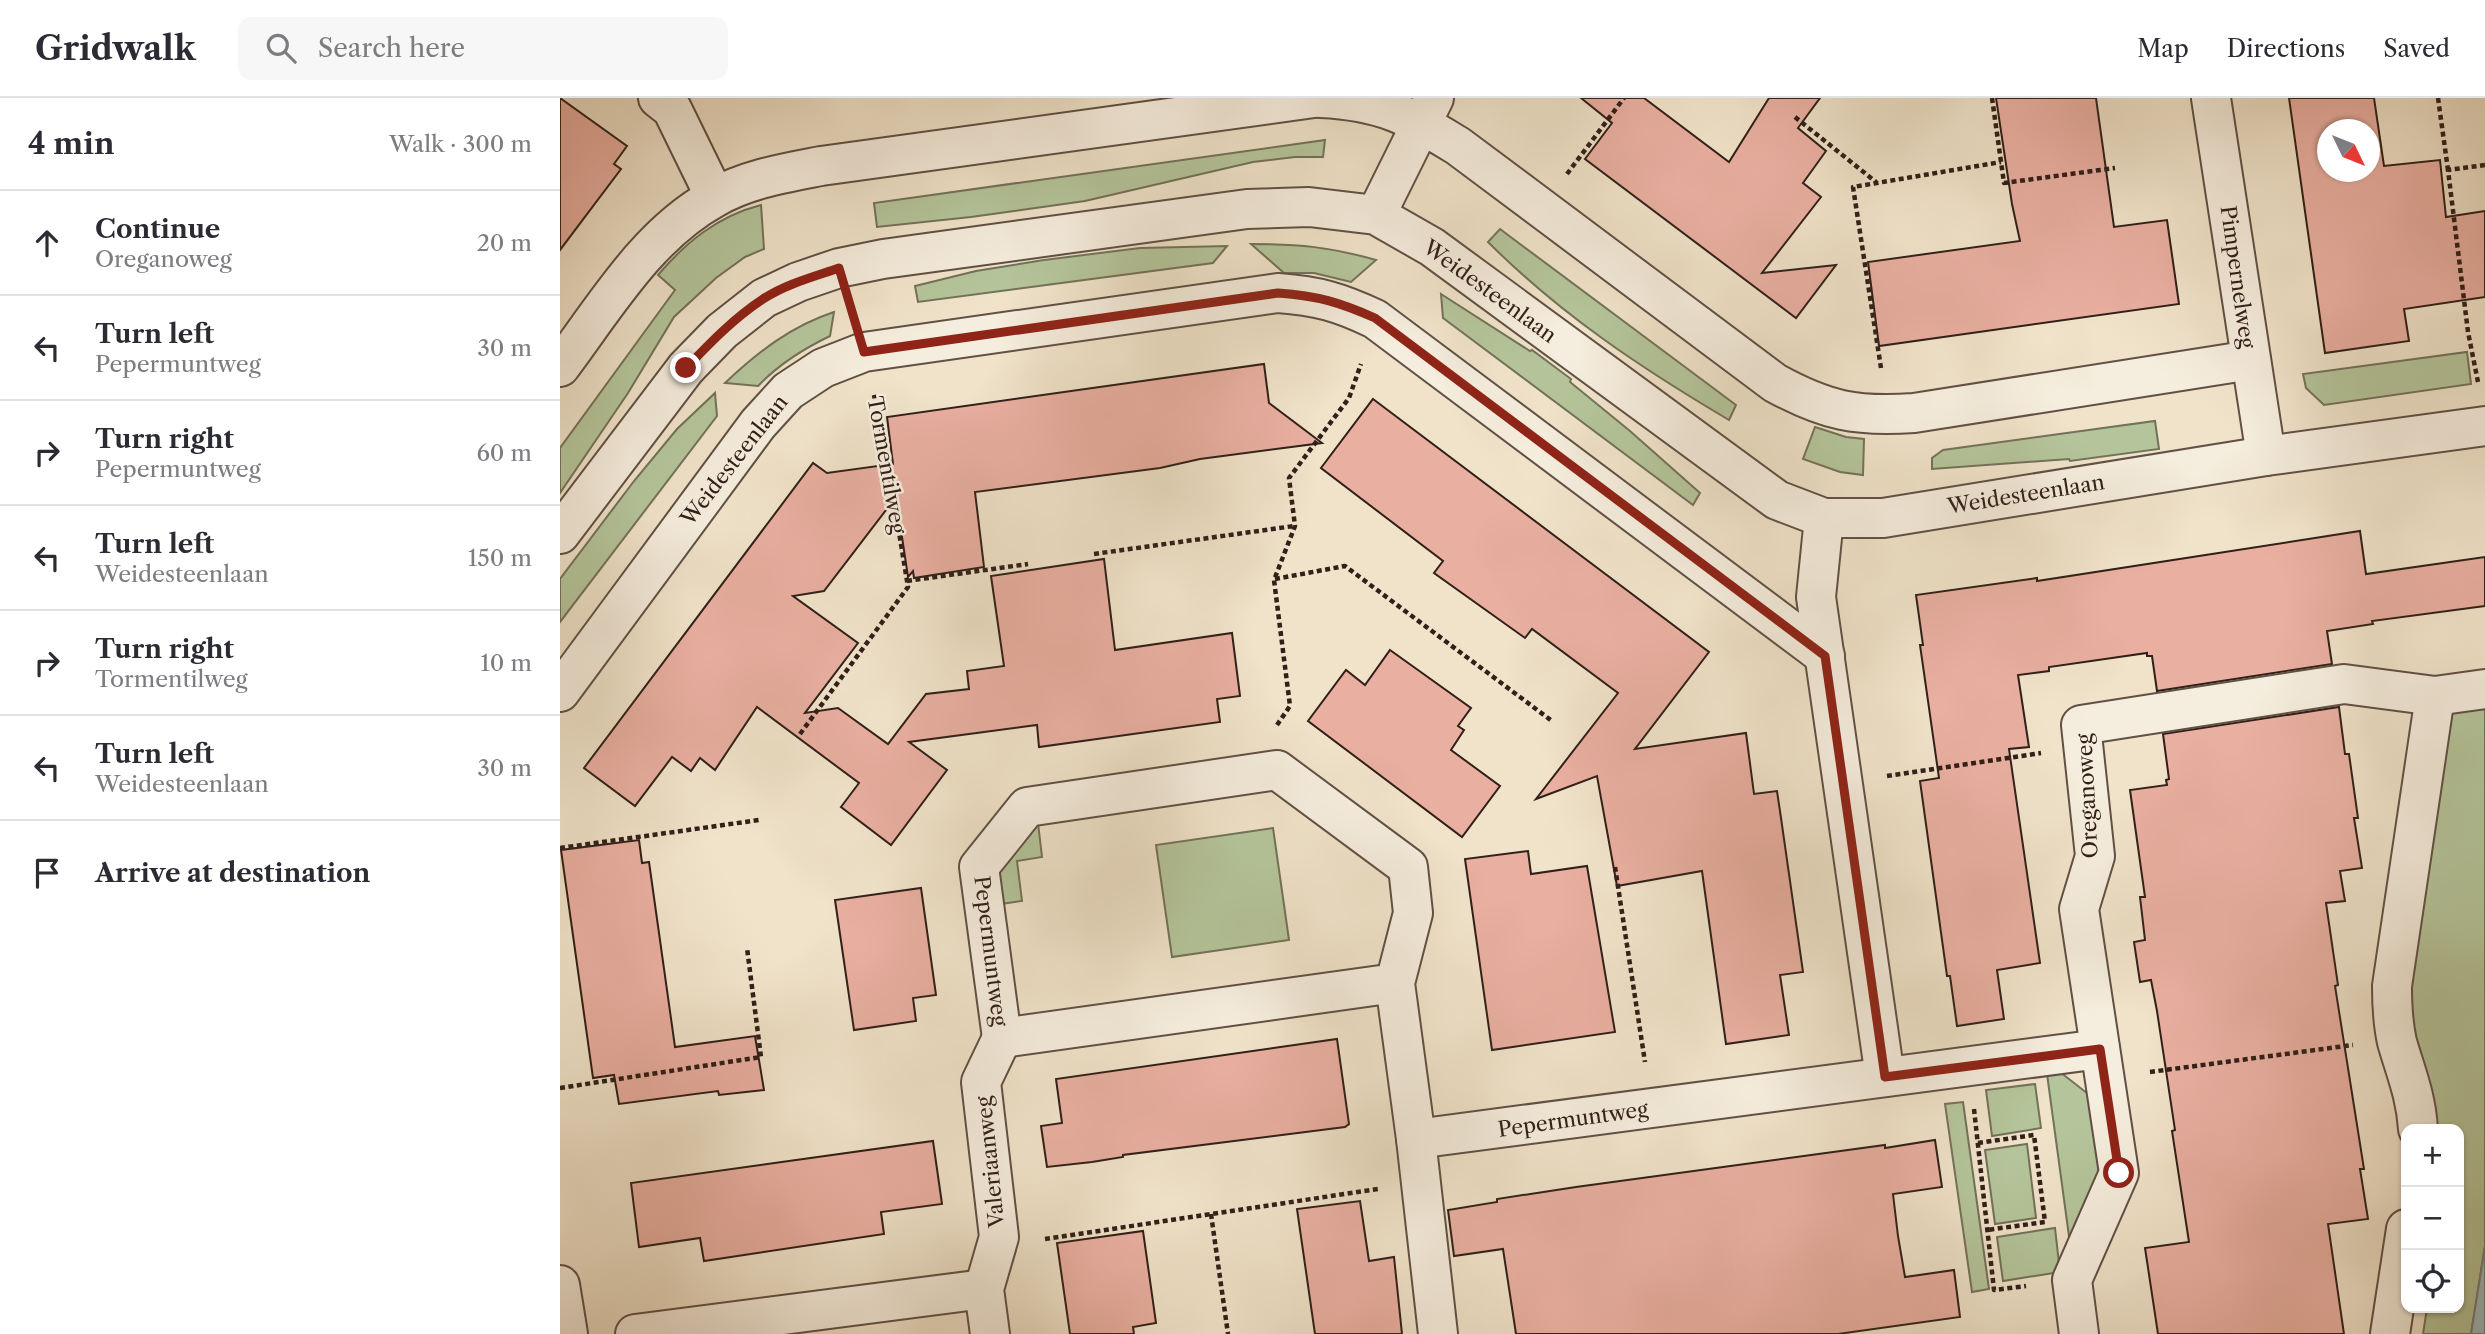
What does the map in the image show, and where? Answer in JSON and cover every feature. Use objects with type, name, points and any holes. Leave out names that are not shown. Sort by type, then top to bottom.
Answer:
[{"type":"street","points":[[658,98],[672,109],[715,197]]},
{"type":"street","points":[[560,367],[637,265],[672,227],[715,197],[770,175],[1314,98]]},
{"type":"street","points":[[1321,98],[1356,99],[1389,108],[1428,111],[1458,146],[1774,383],[1804,399],[1838,411],[1888,415],[1914,413],[2251,360]]},
{"type":"street","name":"Pimpernelweg","points":[[2211,98],[2266,456]]},
{"type":"street","points":[[1376,215],[1428,111]]},
{"type":"street","name":"Weidesteenlaan","points":[[560,534],[686,368],[722,331],[764,298],[798,282],[839,268],[883,259],[1247,209],[1309,207],[1376,215],[1432,247],[1777,500],[1824,518],[1883,518],[2266,456],[2483,410]]},
{"type":"street","name":"Weidesteenlaan","points":[[560,692],[758,424],[788,391],[823,368],[864,352],[1278,293],[1323,298],[1342,303],[1375,318],[1825,656]]},
{"type":"street","points":[[1824,518],[1816,597],[1885,1077]]},
{"type":"street","name":"Oreganoweg","points":[[2072,1280],[2119,1173],[2079,909],[2095,856],[2081,724],[2344,684],[2435,696],[2485,689]]},
{"type":"street","points":[[2418,1124],[2416,1103],[2397,1040],[2392,986],[2435,696]]},
{"type":"street","points":[[1277,770],[1408,867],[1413,913],[1395,983],[1438,1334]]},
{"type":"street","name":"Pepermuntweg","points":[[1277,770],[1027,807],[979,867],[1002,1038],[1395,983]]},
{"type":"street","name":"Valeriaanweg","points":[[990,1334],[984,1289],[999,1237],[981,1082],[1002,1038]]},
{"type":"street","name":"Pepermuntweg","points":[[1416,1139],[1970,1066],[2102,1064]]},
{"type":"street","points":[[2390,1334],[2403,1250]]},
{"type":"street","points":[[2072,1280],[2079,1334]]},
{"type":"street","points":[[560,1285],[568,1334]]},
{"type":"street","points":[[635,1334],[984,1289]]},
{"type":"path","points":[[1541,208],[1624,98]]},
{"type":"path","points":[[1992,98],[2004,183],[2115,169]]},
{"type":"path","points":[[2438,98],[2469,332],[2483,410]]},
{"type":"path","points":[[1795,117],[1877,183]]},
{"type":"path","points":[[1888,415],[1853,187],[2001,162]]},
{"type":"path","points":[[2448,170],[2485,165]]},
{"type":"path","points":[[1277,770],[1274,729],[1290,706],[1274,580],[1295,526],[1289,478],[1349,398],[1375,318]]},
{"type":"path","name":"Tormentilweg","points":[[864,352],[886,453],[907,581]]},
{"type":"path","points":[[1094,554],[1295,526]]},
{"type":"path","points":[[800,734],[908,587],[907,581],[1028,564]]},
{"type":"path","points":[[1274,580],[1345,566],[1552,720]]},
{"type":"path","points":[[1843,782],[2084,747]]},
{"type":"path","points":[[560,848],[759,820]]},
{"type":"path","points":[[1615,867],[1653,1108]]},
{"type":"path","points":[[560,1088],[761,1057],[747,948]]},
{"type":"path","points":[[2102,1064],[2397,1040]]},
{"type":"path","points":[[1970,1066],[1994,1290],[2072,1280]]},
{"type":"path","points":[[1978,1143],[2034,1135],[2045,1222],[1987,1230]]},
{"type":"path","points":[[999,1237],[1046,1240],[1421,1183]]},
{"type":"path","points":[[1211,1214],[1228,1334]]},
{"type":"green space","points":[[1325,140],[1323,157],[1253,162],[1085,201],[877,227],[874,203]]},
{"type":"green space","points":[[761,205],[764,249],[745,257],[716,278],[674,317],[628,393],[560,493],[560,448],[675,290],[658,275],[692,241],[717,223]]},
{"type":"green space","points":[[1500,229],[1736,405],[1729,420],[1633,360],[1544,293],[1488,242]]},
{"type":"green space","points":[[1251,244],[1314,247],[1376,260],[1351,282],[1314,273],[1284,273]]},
{"type":"green space","points":[[1227,246],[1213,263],[918,302],[915,286],[976,271],[1044,260],[1140,248]]},
{"type":"green space","points":[[1441,294],[1532,350],[1571,379],[1570,382],[1700,493],[1693,505],[1443,318]]},
{"type":"green space","points":[[834,312],[830,336],[792,358],[758,386],[725,383],[789,332]]},
{"type":"green space","points":[[2467,352],[2471,384],[2324,405],[2306,388],[2303,374]]},
{"type":"green space","points":[[715,393],[717,416],[560,622],[560,579],[677,429]]},
{"type":"green space","points":[[2155,421],[2159,449],[2070,461],[1932,469],[1932,458],[1943,450]]},
{"type":"green space","points":[[1815,427],[1846,437],[1864,439],[1863,475],[1840,472],[1803,459]]},
{"type":"green space","points":[[2485,708],[2485,1246],[2471,1334],[2423,1334],[2426,1313],[2464,1313],[2464,1124],[2433,1124],[2410,1013],[2411,972],[2448,713]]},
{"type":"green space","points":[[1038,823],[1042,857],[1017,861],[1022,901],[1001,904],[997,871]]},
{"type":"green space","points":[[1273,828],[1289,940],[1172,957],[1156,845]]},
{"type":"green space","points":[[2060,1072],[2092,1097],[2103,1170],[2071,1251],[2047,1074]]},
{"type":"green space","points":[[2035,1084],[2041,1128],[1992,1136],[1986,1090]]},
{"type":"green space","points":[[1963,1102],[1989,1289],[1972,1292],[1945,1104]]},
{"type":"green space","points":[[2027,1144],[2036,1218],[1995,1224],[1985,1150]]},
{"type":"green space","points":[[2055,1228],[2060,1272],[2003,1281],[1997,1237]]},
{"type":"water","points":[[2485,1246],[2485,1334],[2471,1334]]},
{"type":"building","points":[[560,98],[627,146],[614,164],[621,169],[560,250]]},
{"type":"building","points":[[1581,98],[1644,98],[1729,162],[1769,98],[1820,98],[1798,128],[1826,151],[1803,183],[1821,197],[1762,273],[1836,265],[1796,318],[1585,159],[1612,123]]},
{"type":"building","points":[[1996,98],[2096,98],[2114,227],[2167,220],[2179,304],[1879,346],[1868,262],[2020,241]]},
{"type":"building","points":[[2289,98],[2374,98],[2377,119],[2317,119],[2317,182],[2380,182],[2380,139],[2384,166],[2440,160],[2446,217],[2485,211],[2485,297],[2404,309],[2409,341],[2325,353]]},
{"type":"building","points":[[1264,364],[1269,403],[1322,443],[1200,459],[1160,468],[975,492],[984,567],[914,578],[913,571],[908,577],[896,497],[824,591],[793,596],[858,643],[805,713],[838,708],[888,744],[926,694],[969,689],[967,671],[1004,666],[991,576],[1104,559],[1115,650],[1232,633],[1240,696],[1217,699],[1220,722],[1039,747],[1037,725],[909,742],[947,770],[891,845],[841,807],[859,783],[757,707],[715,770],[700,758],[691,771],[672,757],[635,806],[584,768],[813,463],[827,473],[893,464],[887,417]]},
{"type":"building","points":[[1373,399],[1709,652],[1635,749],[1746,733],[1754,794],[1777,791],[1803,972],[1780,975],[1789,1035],[1726,1044],[1702,871],[1617,886],[1597,776],[1536,799],[1618,693],[1532,629],[1525,638],[1434,573],[1443,561],[1321,468]]},
{"type":"building","points":[[2360,531],[2366,574],[2485,557],[2485,606],[2372,621],[2373,624],[2327,631],[2332,664],[2157,691],[2152,656],[2147,656],[2147,653],[2049,667],[2049,671],[2018,675],[2029,747],[2009,749],[2040,963],[1997,970],[2004,1019],[1957,1026],[1950,976],[1947,976],[1920,781],[1939,778],[1920,645],[1923,645],[1916,595],[2037,578],[2037,581]]},
{"type":"building","points":[[1390,650],[1471,708],[1458,726],[1464,730],[1451,750],[1500,786],[1462,837],[1308,721],[1346,670],[1365,685]]},
{"type":"building","points":[[2339,707],[2345,754],[2349,754],[2358,818],[2354,818],[2362,868],[2340,871],[2345,901],[2326,903],[2338,985],[2335,986],[2364,1169],[2360,1169],[2368,1219],[2328,1224],[2344,1334],[2158,1334],[2145,1248],[2189,1242],[2157,1011],[2151,980],[2140,982],[2134,942],[2145,940],[2140,897],[2145,897],[2130,790],[2167,785],[2166,780],[2169,779],[2163,734]]},
{"type":"building","points":[[639,840],[642,863],[649,862],[675,1047],[755,1036],[764,1090],[719,1095],[718,1091],[619,1104],[614,1075],[593,1078],[561,850]]},
{"type":"building","points":[[1528,851],[1531,874],[1587,866],[1615,1032],[1492,1050],[1465,859]]},
{"type":"building","points":[[921,888],[936,995],[913,998],[916,1021],[854,1030],[835,900]]},
{"type":"building","points":[[1337,1039],[1349,1124],[1345,1127],[1047,1167],[1041,1126],[1062,1123],[1056,1079]]},
{"type":"building","points":[[1935,1140],[1942,1187],[1893,1194],[1898,1236],[1905,1277],[1954,1270],[1960,1317],[1838,1334],[1516,1334],[1503,1249],[1454,1256],[1448,1210],[1497,1202],[1497,1199],[1576,1187]]},
{"type":"building","points":[[933,1141],[942,1204],[881,1212],[884,1234],[704,1261],[700,1238],[639,1247],[631,1183]]},
{"type":"building","points":[[1360,1201],[1369,1261],[1394,1257],[1402,1334],[1315,1334],[1297,1209]]},
{"type":"building","points":[[1143,1231],[1156,1323],[1133,1327],[1134,1334],[1070,1334],[1057,1243]]},
{"type":"route","points":[[686,368],[722,331],[764,298],[798,282],[839,268],[864,352],[1278,293],[1313,296],[1342,303],[1375,318],[1825,656],[1885,1077],[2100,1049],[2119,1173]]}]
